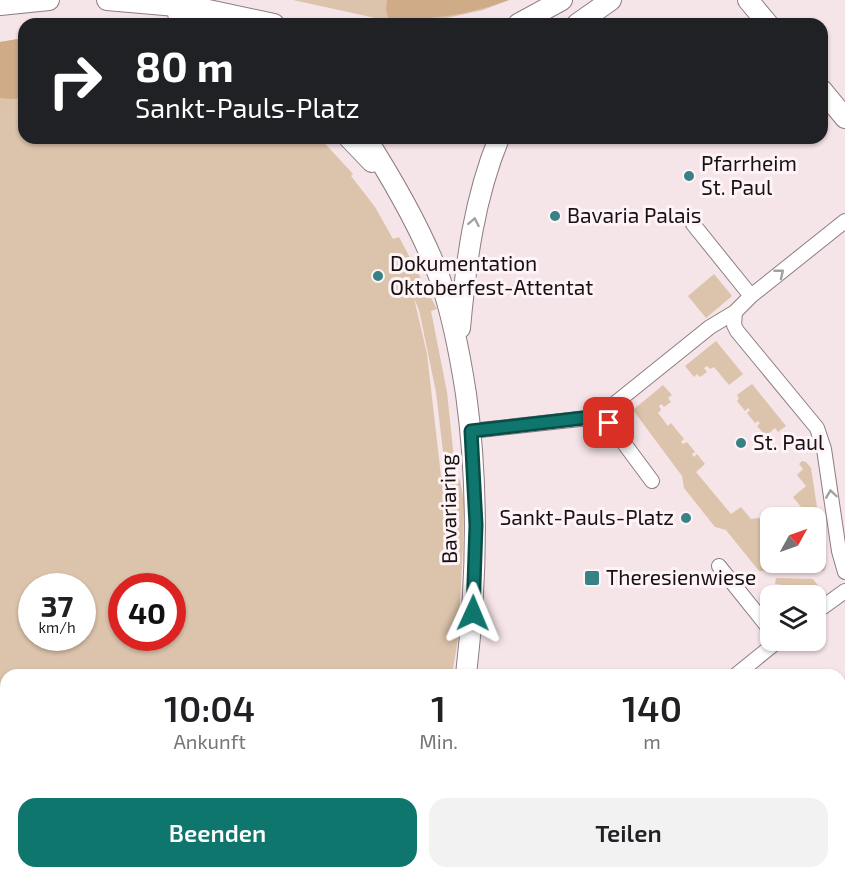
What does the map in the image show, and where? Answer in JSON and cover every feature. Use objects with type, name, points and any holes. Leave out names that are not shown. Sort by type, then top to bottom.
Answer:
[{"type":"street","points":[[0,5],[49,0]]},
{"type":"street","points":[[107,0],[198,8],[246,18]]},
{"type":"street","points":[[586,18],[611,0]]},
{"type":"street","points":[[748,0],[763,18]]},
{"type":"street","points":[[132,2],[186,18]]},
{"type":"street","points":[[529,18],[560,2]]},
{"type":"street","points":[[828,97],[845,118]]},
{"type":"street","name":"Bavariaring","points":[[354,144],[397,192]]},
{"type":"street","name":"Bavariaring","points":[[369,144],[418,230],[439,276],[458,342],[471,431],[476,525],[473,613],[467,669]]},
{"type":"street","name":"Bavariaring","points":[[458,342],[474,223],[483,182],[497,144]]},
{"type":"street","points":[[471,431],[598,417],[710,327],[735,312],[845,221]]},
{"type":"street","points":[[693,224],[752,296]]},
{"type":"street","points":[[735,312],[734,325],[737,331],[809,417],[821,439],[839,551],[845,572]]},
{"type":"street","points":[[598,417],[609,423],[652,481]]},
{"type":"street","points":[[719,566],[760,617]]},
{"type":"street","points":[[826,605],[845,591]]},
{"type":"street","points":[[744,669],[766,651]]},
{"type":"shaded area","points":[[293,0],[509,0],[483,10],[447,18],[375,18]]},
{"type":"shaded area","points":[[387,0],[509,0],[464,13],[424,18],[388,18]]},
{"type":"shaded area","points":[[18,39],[18,144],[326,144],[353,174],[351,176],[375,207],[393,239],[399,237],[437,309],[431,311],[447,392],[454,459],[444,460],[436,392],[419,310],[414,298],[427,354],[441,476],[454,474],[460,480],[464,501],[458,639],[453,669],[0,669],[0,42]]},
{"type":"shaded area","points":[[18,39],[18,98],[0,98],[0,42]]},
{"type":"shaded area","points":[[714,274],[732,296],[706,318],[688,296]]},
{"type":"shaded area","points":[[716,341],[743,374],[729,385],[714,367],[710,369],[707,366],[704,368],[707,372],[700,377],[697,374],[694,377],[685,366]]},
{"type":"shaded area","points":[[752,384],[786,426],[778,432],[775,428],[766,436],[757,426],[760,423],[758,421],[755,423],[747,413],[750,410],[748,408],[745,411],[737,401],[739,398],[737,395]]},
{"type":"shaded area","points":[[663,385],[672,395],[668,398],[671,402],[664,407],[661,404],[659,406],[661,410],[658,413],[668,426],[671,423],[684,439],[681,442],[683,444],[687,442],[695,452],[692,454],[694,457],[697,454],[705,464],[696,472],[731,514],[741,507],[751,519],[760,519],[760,571],[726,530],[715,527],[684,488],[682,476],[633,410]]},
{"type":"shaded area","points":[[802,461],[806,462],[811,468],[817,507],[801,507],[793,497],[806,486],[797,475],[803,469],[799,464]]},
{"type":"shaded area","points":[[776,578],[813,579],[818,585],[783,585],[775,584]]},
{"type":"place","name":"Pfarrheim St. Paul","points":[[689,176]]},
{"type":"place","name":"Bavaria Palais","points":[[555,216]]},
{"type":"place","name":"Dokumentation Oktoberfest-Attentat","points":[[378,276]]},
{"type":"place","name":"St. Paul","points":[[741,443]]},
{"type":"place","name":"Sankt-Pauls-Platz","points":[[686,518]]},
{"type":"place","name":"Theresienwiese","points":[[592,578]]},
{"type":"route","points":[[473,613],[476,525],[471,431],[598,417],[609,423]]}]
